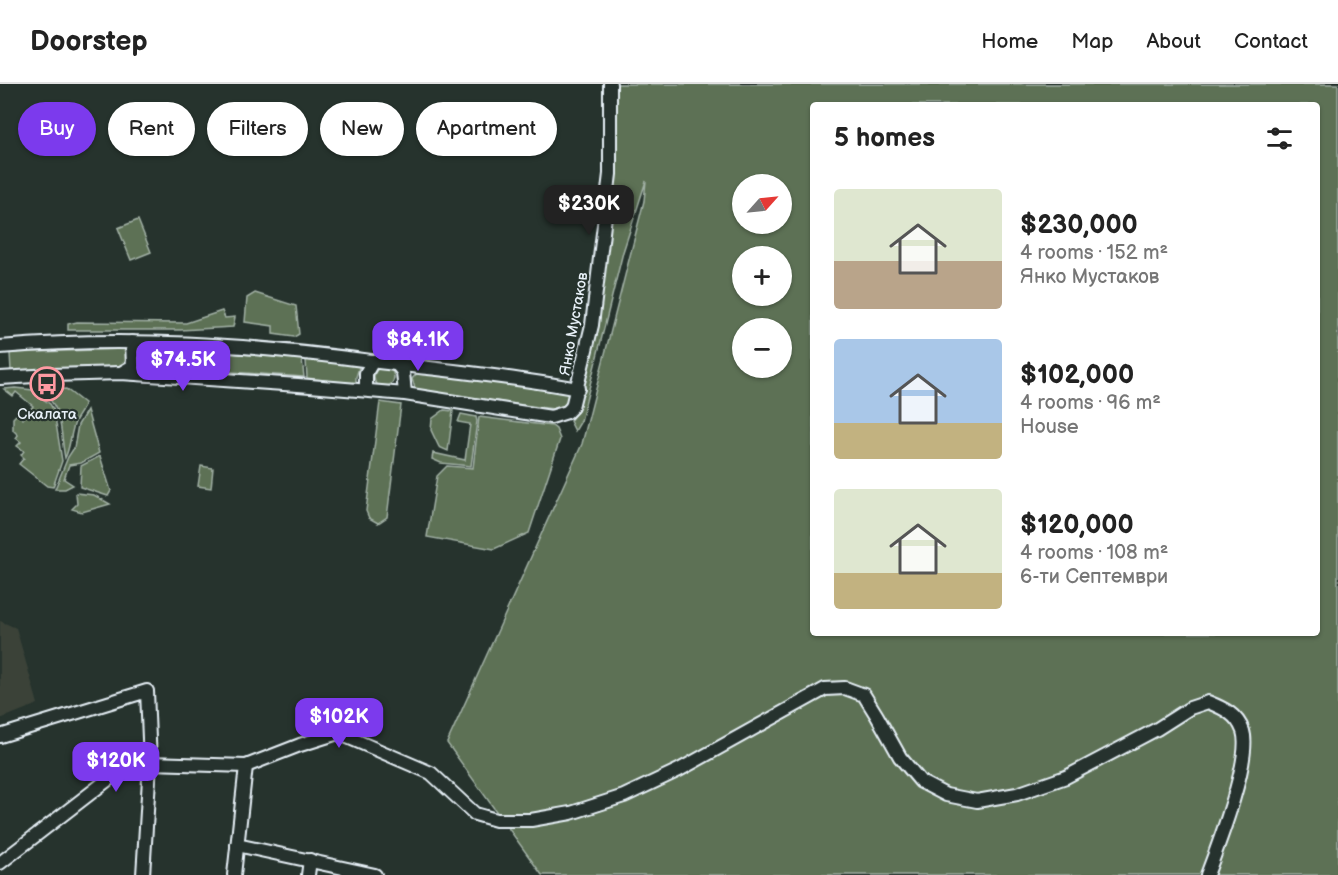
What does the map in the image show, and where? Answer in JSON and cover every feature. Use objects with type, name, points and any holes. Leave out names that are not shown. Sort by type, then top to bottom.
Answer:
[{"type":"street","name":"Янко Мустаков","points":[[389,393],[551,417],[567,412],[572,406],[592,325],[606,220],[610,174],[610,84]]},
{"type":"street","points":[[0,347],[62,342],[227,345],[489,374],[578,389]]},
{"type":"street","points":[[121,373],[133,366],[132,342]]},
{"type":"street","points":[[366,390],[366,373],[373,361]]},
{"type":"street","points":[[396,363],[402,369],[405,394]]},
{"type":"street","points":[[0,378],[121,373],[389,393],[396,390],[404,378]]},
{"type":"street","points":[[0,863],[127,765],[150,763],[246,766],[338,733],[431,774],[475,814],[496,820],[531,820],[571,813],[624,796],[680,770],[825,689],[845,688],[864,695],[900,757],[921,782],[946,795],[977,801],[1017,794],[1066,777],[1157,729],[1190,708],[1208,702],[1231,711],[1243,731],[1244,757],[1228,817],[1207,875]]},
{"type":"street","points":[[0,736],[147,692],[150,763],[143,875]]},
{"type":"street","points":[[234,875],[246,766]]},
{"type":"street","points":[[237,845],[375,875]]},
{"type":"street","points":[[308,875],[310,860]]},
{"type":"shaded area","points":[[0,621],[16,628],[38,704],[0,719]]},
{"type":"green space","points":[[612,84],[1338,84],[1338,875],[542,875],[447,743],[582,444],[644,201],[646,181],[623,252],[581,421],[575,431],[570,421],[576,412],[606,245]]},
{"type":"green space","points":[[138,220],[151,252],[131,260],[118,228]]},
{"type":"green space","points":[[255,293],[296,306],[299,334],[294,337],[273,334],[273,326],[245,322],[247,298]]},
{"type":"green space","points":[[222,311],[225,318],[235,317],[233,327],[180,330],[68,330],[68,324],[77,322],[186,323]]},
{"type":"green space","points":[[136,348],[200,351],[200,370],[136,368]]},
{"type":"green space","points":[[123,349],[127,351],[129,362],[122,366],[11,371],[10,353]]},
{"type":"green space","points":[[204,351],[302,359],[304,377],[203,370]]},
{"type":"green space","points":[[306,360],[360,364],[356,384],[307,378]]},
{"type":"green space","points":[[384,367],[391,370],[394,377],[391,384],[384,387],[377,384],[374,377],[377,370]]},
{"type":"green space","points":[[423,371],[565,391],[569,395],[569,405],[561,410],[420,391],[415,388],[412,379],[417,373]]},
{"type":"green space","points":[[4,389],[42,391],[42,398],[50,404],[54,411],[62,461],[53,487],[47,486],[19,464],[24,458],[21,455],[24,451],[17,446],[21,442],[16,438],[18,435],[13,430],[13,418],[17,414],[23,419],[33,406],[16,392],[13,396]]},
{"type":"green space","points":[[66,389],[84,403],[74,425],[65,458],[59,417],[47,397],[47,391]]},
{"type":"green space","points":[[380,402],[401,405],[387,517],[378,523],[369,518],[366,511]]},
{"type":"green space","points":[[87,410],[99,453],[81,463],[69,465],[64,479],[73,485],[65,489],[55,489],[74,448],[78,425]]},
{"type":"green space","points":[[444,410],[453,411],[448,451],[439,447],[431,430],[432,419]]},
{"type":"green space","points":[[461,414],[476,417],[477,421],[471,466],[441,463],[432,459],[433,453],[465,460],[470,424],[458,422]]},
{"type":"green space","points":[[479,417],[552,426],[556,429],[560,439],[529,533],[494,549],[427,537],[437,476],[447,466],[473,468]]},
{"type":"green space","points":[[100,456],[111,491],[108,496],[80,487],[81,466]]},
{"type":"green space","points":[[201,466],[213,468],[211,488],[198,486]]},
{"type":"green space","points":[[76,493],[94,495],[110,504],[82,512],[72,509],[77,504]]},
{"type":"place","name":"Скалата","points":[[47,384]]}]
